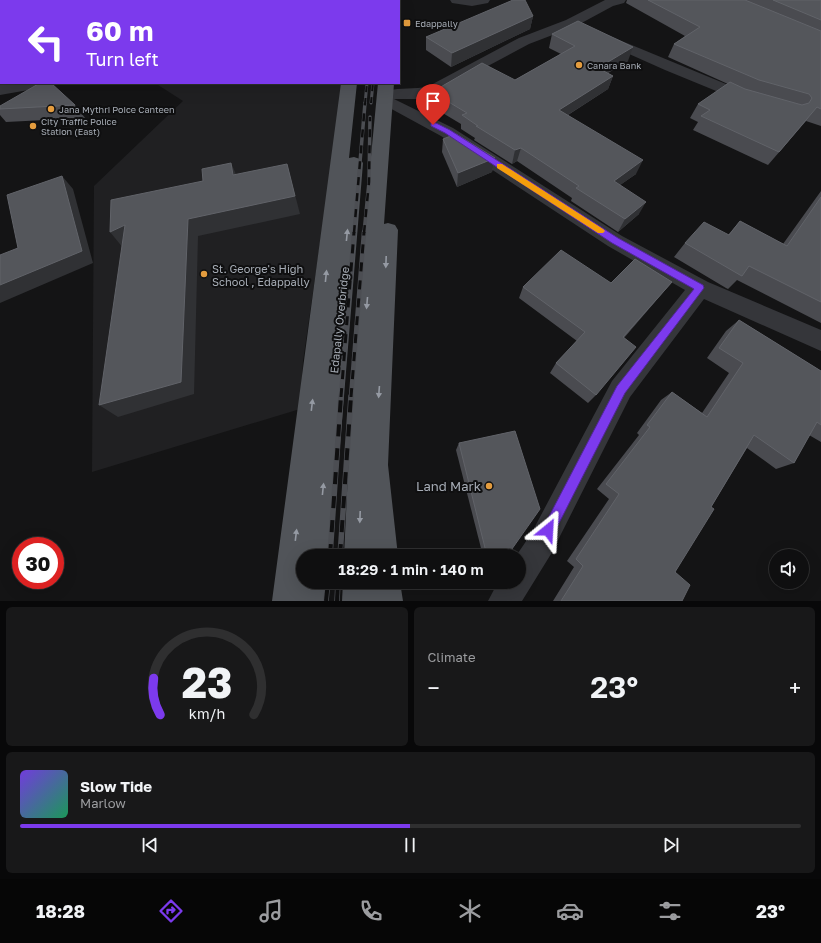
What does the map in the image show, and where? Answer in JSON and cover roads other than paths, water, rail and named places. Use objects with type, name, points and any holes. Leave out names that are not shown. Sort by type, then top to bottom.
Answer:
[{"type":"main road","points":[[288,601],[349,84]]},
{"type":"main road","name":"Edapally Overbridge","points":[[317,549],[351,198],[359,103],[356,84]]},
{"type":"main road","points":[[359,549],[366,324],[390,91]]},
{"type":"main road","points":[[382,549],[374,465],[385,300],[390,91]]},
{"type":"main road","points":[[312,601],[313,589]]},
{"type":"main road","points":[[358,589],[358,601]]},
{"type":"main road","points":[[386,589],[387,601]]},
{"type":"street","points":[[456,0],[472,2],[484,0]]},
{"type":"street","points":[[390,91],[420,94],[434,89],[524,42],[571,23],[609,3],[620,0]]},
{"type":"street","points":[[571,23],[736,94],[764,104]]},
{"type":"street","points":[[0,90],[18,85],[29,84]]},
{"type":"street","points":[[390,91],[447,132],[615,241],[700,288],[821,341]]},
{"type":"street","points":[[526,567],[541,544],[621,389],[700,288]]},
{"type":"street","points":[[504,601],[512,589]]},
{"type":"railway","points":[[365,104],[367,84]]},
{"type":"railway","points":[[371,103],[373,84]]},
{"type":"railway","points":[[354,233],[365,103]]},
{"type":"railway","points":[[364,233],[369,182],[370,117]]},
{"type":"railway","points":[[341,397],[354,232]]},
{"type":"railway","points":[[351,397],[364,232]]},
{"type":"railway","points":[[330,549],[341,396]]},
{"type":"railway","points":[[340,549],[351,396]]},
{"type":"railway","points":[[326,601],[327,589]]},
{"type":"railway","points":[[337,601],[338,589]]},
{"type":"place","name":"Edappally","points":[[407,23]]},
{"type":"place","name":"Canara Bank","points":[[579,65]]},
{"type":"place","name":"Jana Mythri Poice Canteen","points":[[51,109]]},
{"type":"place","name":"City Traffic Police Station (East)","points":[[33,126]]},
{"type":"place","name":"St. George's High School , Edappally","points":[[204,274]]},
{"type":"place","name":"Land Mark","points":[[489,486]]}]
